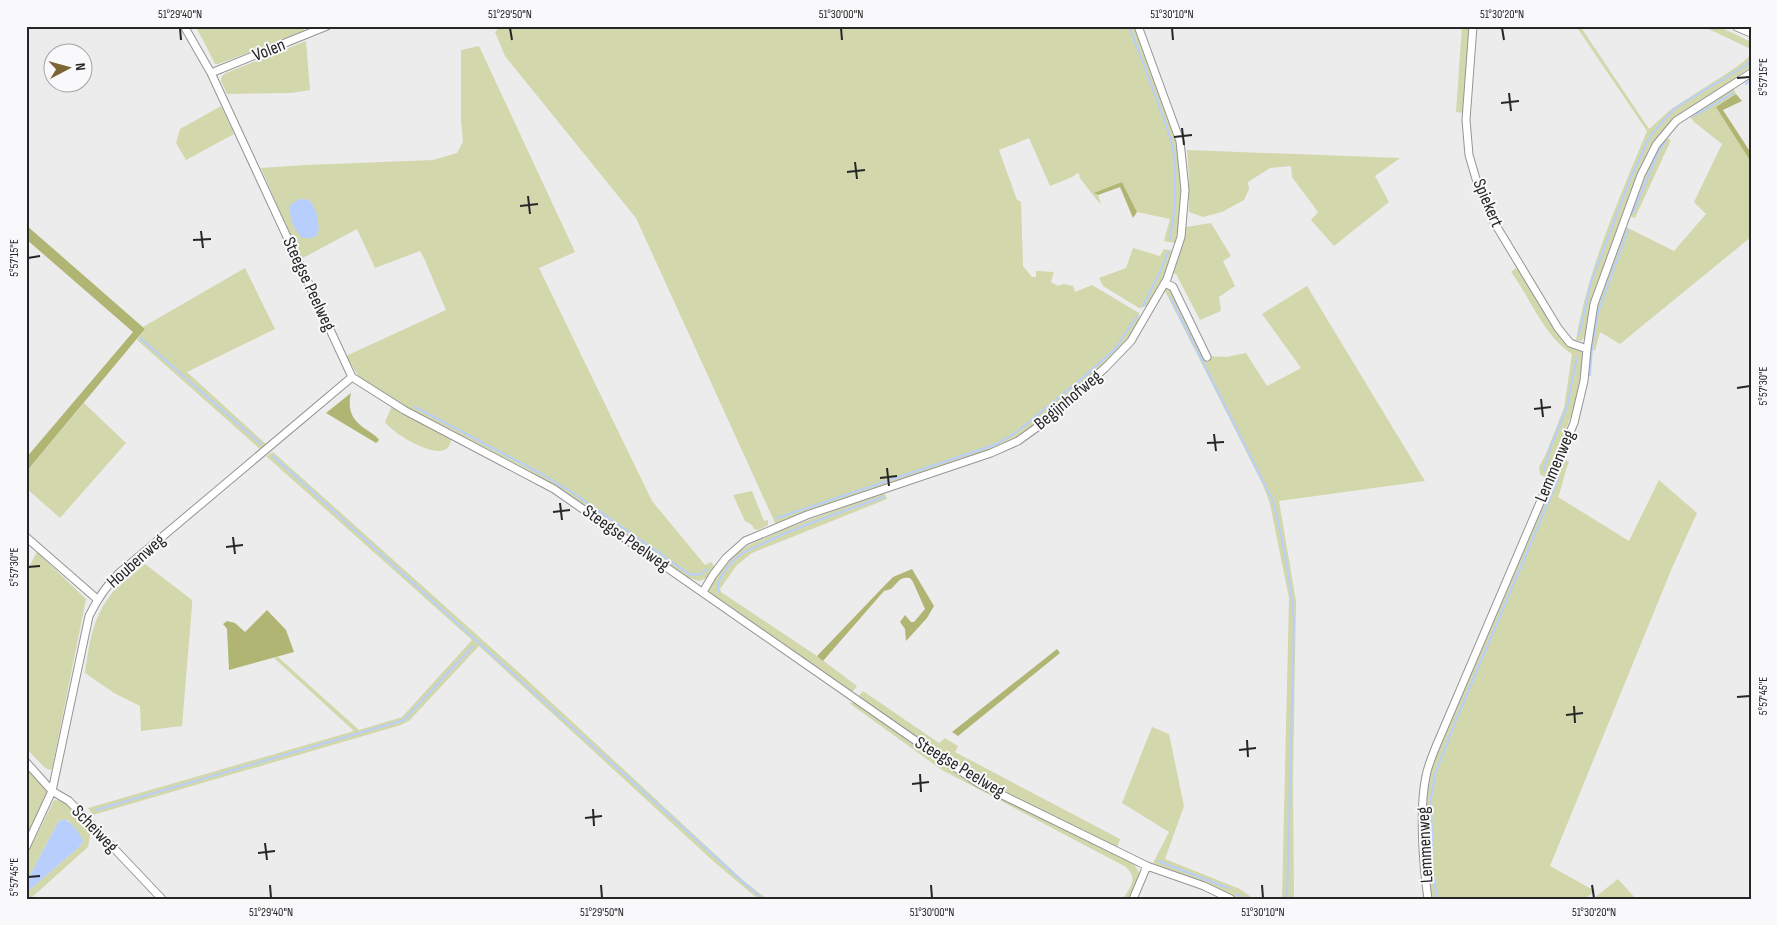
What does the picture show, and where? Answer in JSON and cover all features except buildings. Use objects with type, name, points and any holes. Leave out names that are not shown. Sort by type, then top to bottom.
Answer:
[{"type":"street","name":"Steegse Peelweg","points":[[184,26],[211,73],[352,377],[404,410],[554,489],[980,784],[1147,866],[1204,886],[1231,899]]},
{"type":"street","name":"Volen","points":[[211,73],[327,26]]},
{"type":"street","name":"Begijnhofweg","points":[[703,592],[726,558],[745,542],[807,515],[1018,442],[1105,368],[1131,341],[1166,283],[1181,237],[1185,190],[1180,141],[1138,26]]},
{"type":"street","name":"Spiekert","points":[[1473,26],[1466,120],[1470,155],[1479,189],[1494,222],[1558,328],[1570,342],[1587,349]]},
{"type":"street","points":[[1737,26],[1751,32]]},
{"type":"street","name":"Lemmenweg","points":[[1428,899],[1423,810],[1423,791],[1426,773],[1574,423],[1584,381],[1594,304],[1641,175],[1656,145],[1676,121],[1751,72]]},
{"type":"street","points":[[1166,283],[1173,287],[1207,357]]},
{"type":"street","name":"Houbenweg","points":[[26,847],[46,808],[52,791],[89,616],[106,586],[352,377]]},
{"type":"street","points":[[26,537],[97,599]]},
{"type":"street","name":"Scheiweg","points":[[26,762],[52,791],[69,801],[162,899]]},
{"type":"street","points":[[1133,899],[1147,866]]},
{"type":"green space","points":[[195,26],[305,26],[303,32],[215,64]]},
{"type":"green space","points":[[501,26],[1136,26],[1165,104],[1180,165],[1182,199],[1175,243],[1164,241],[1170,219],[1137,212],[1122,182],[1095,195],[1098,195],[1101,205],[1079,177],[1078,173],[1050,186],[1029,138],[999,150],[1017,200],[1021,202],[1023,266],[1032,277],[1036,277],[1036,271],[1054,272],[1051,282],[1058,286],[1064,284],[1073,286],[1075,292],[1092,285],[1139,313],[1140,321],[1124,347],[1056,408],[1009,443],[776,525],[636,218],[505,56],[495,32]]},
{"type":"green space","points":[[1462,26],[1470,26],[1464,113],[1456,112]]},
{"type":"green space","points":[[1576,26],[1580,26],[1649,129],[1670,110],[1738,66],[1751,55],[1751,67],[1681,114],[1665,128],[1649,148],[1638,174],[1585,337],[1581,341],[1576,340],[1581,313],[1596,260],[1647,131]]},
{"type":"green space","points":[[1702,26],[1718,26],[1751,42],[1751,49]]},
{"type":"green space","points":[[306,41],[310,90],[291,93],[227,94],[221,81],[222,76],[226,73]]},
{"type":"green space","points":[[479,46],[575,252],[539,268],[652,501],[705,565],[711,562],[715,567],[707,578],[699,581],[689,578],[577,500],[530,471],[399,403],[359,377],[346,356],[446,310],[424,258],[420,251],[375,268],[357,229],[301,259],[261,168],[433,160],[457,153],[463,142],[461,50]]},
{"type":"green space","points":[[1733,87],[1736,94],[1717,107],[1751,162],[1751,237],[1620,344],[1600,332],[1595,351],[1589,348],[1596,310],[1626,227],[1674,251],[1706,214],[1694,202],[1722,144],[1694,122],[1689,115]]},
{"type":"green space","points":[[1736,94],[1742,101],[1723,110],[1751,153],[1751,162],[1716,107]]},
{"type":"green space","points":[[221,106],[234,134],[186,160],[176,143],[180,129]]},
{"type":"green space","points":[[1666,138],[1671,140],[1635,218],[1630,216],[1653,157]]},
{"type":"green space","points":[[1187,150],[1400,158],[1375,176],[1389,202],[1334,246],[1311,220],[1318,212],[1292,177],[1291,166],[1270,168],[1248,182],[1249,189],[1244,200],[1222,212],[1203,217],[1189,212]]},
{"type":"green space","points":[[1122,182],[1137,212],[1133,218],[1120,187],[1098,195],[1094,193]]},
{"type":"green space","points":[[1211,223],[1231,256],[1223,261],[1235,286],[1219,297],[1221,311],[1200,320],[1176,274],[1173,273],[1186,227]]},
{"type":"green space","points":[[26,225],[145,329],[26,472],[26,458],[133,332],[26,239]]},
{"type":"green space","points":[[1133,248],[1160,256],[1164,249],[1173,251],[1163,281],[1148,306],[1139,308],[1103,286],[1099,278],[1126,268]]},
{"type":"green space","points":[[1517,267],[1552,324],[1582,352],[1584,357],[1577,400],[1547,479],[1540,474],[1539,467],[1564,408],[1572,354],[1553,337],[1538,316],[1511,272]]},
{"type":"green space","points":[[245,268],[275,329],[187,372],[267,445],[261,450],[137,340],[145,329],[143,327]]},
{"type":"green space","points":[[1307,286],[1425,481],[1279,501],[1296,601],[1293,781],[1294,899],[1282,899],[1289,598],[1270,504],[1263,485],[1164,289],[1173,290],[1205,356],[1227,357],[1246,353],[1267,386],[1301,368],[1262,314]]},
{"type":"green space","points":[[351,393],[350,410],[354,419],[378,438],[379,440],[376,443],[326,413]]},
{"type":"green space","points":[[84,403],[126,443],[60,518],[26,488],[26,472]]},
{"type":"green space","points":[[392,406],[451,438],[448,447],[442,451],[432,450],[409,441],[399,434],[385,422]]},
{"type":"green space","points":[[273,452],[524,677],[744,881],[767,899],[758,899],[713,861],[479,646],[409,721],[401,725],[93,815],[88,808],[354,731],[274,658],[278,657],[359,730],[402,717],[472,640],[266,456]]},
{"type":"green space","points":[[1563,459],[1569,462],[1558,497],[1629,541],[1659,480],[1697,513],[1672,568],[1550,866],[1595,891],[1585,899],[1432,899],[1425,845],[1426,788],[1439,746]]},
{"type":"green space","points":[[752,491],[764,521],[768,520],[768,525],[758,530],[745,521],[733,495]]},
{"type":"green space","points":[[884,492],[887,499],[752,553],[737,565],[720,589],[721,592],[817,656],[857,686],[853,691],[849,692],[713,596],[709,591],[714,576],[731,557],[747,546],[782,530]]},
{"type":"green space","points":[[37,552],[86,599],[52,769],[50,770],[44,767],[26,748],[26,573]]},
{"type":"green space","points":[[145,564],[192,600],[192,606],[182,726],[141,731],[140,706],[114,693],[85,673],[90,641],[101,610],[113,592]]},
{"type":"green space","points":[[912,569],[934,606],[927,618],[906,641],[905,629],[900,622],[905,615],[911,622],[914,622],[925,609],[910,578],[899,580],[891,589],[884,591],[823,661],[817,656],[893,577]]},
{"type":"green space","points":[[267,610],[286,630],[294,652],[229,670],[227,629],[223,624],[227,621],[235,623],[245,632]]},
{"type":"green space","points":[[1057,649],[1060,653],[958,736],[952,732]]},
{"type":"green space","points":[[863,691],[939,743],[945,738],[958,746],[955,752],[1120,839],[1117,848],[961,770],[858,697]]},
{"type":"green space","points":[[849,703],[856,703],[934,758],[1027,809],[1128,859],[1134,864],[1139,873],[1138,882],[1131,899],[1123,899],[1132,883],[1132,875],[1126,867],[942,770]]},
{"type":"green space","points":[[1152,727],[1169,734],[1184,806],[1165,859],[1240,889],[1254,899],[1235,899],[1222,890],[1153,863],[1169,832],[1122,803]]},
{"type":"green space","points":[[26,763],[49,791],[26,846]]},
{"type":"green space","points":[[54,800],[64,801],[91,830],[88,847],[30,899],[26,899],[26,893],[80,846],[83,841],[69,821],[63,819],[58,822],[26,883],[26,857]]},
{"type":"green space","points":[[1618,879],[1636,899],[1593,899]]},
{"type":"water","points":[[299,199],[308,200],[314,206],[318,222],[317,236],[302,238],[294,227],[290,214],[290,205]]},
{"type":"water","points":[[64,819],[70,822],[83,841],[80,846],[26,893],[26,883],[58,822]]},
{"type":"waterway","points":[[1129,26],[1173,147],[1175,206],[1170,239]]},
{"type":"waterway","points":[[1579,335],[1591,282],[1631,177],[1648,140],[1675,108],[1745,66],[1751,60]]},
{"type":"waterway","points":[[1746,84],[1751,80]]},
{"type":"waterway","points":[[1694,116],[1733,93]]},
{"type":"waterway","points":[[1633,213],[1658,153],[1665,142]]},
{"type":"waterway","points":[[1590,375],[1592,347],[1598,312],[1628,230]]},
{"type":"waterway","points":[[1143,306],[1168,252]]},
{"type":"waterway","points":[[1170,297],[1273,501],[1283,546],[1294,622],[1287,899]]},
{"type":"waterway","points":[[777,518],[997,444],[1018,431],[1115,349],[1137,316]]},
{"type":"waterway","points":[[140,338],[261,444]]},
{"type":"waterway","points":[[1544,470],[1551,446],[1567,407],[1577,357]]},
{"type":"waterway","points":[[415,407],[540,473],[573,493],[689,574],[699,575],[707,569]]},
{"type":"waterway","points":[[273,456],[763,899]]},
{"type":"waterway","points":[[1437,899],[1433,874],[1431,798],[1435,774],[1558,479]]},
{"type":"waterway","points":[[719,592],[719,582],[724,572],[743,553],[778,536],[883,497]]},
{"type":"waterway","points":[[96,810],[404,720],[473,646]]},
{"type":"waterway","points":[[1158,861],[1228,888]]},
{"type":"waterway","points":[[1237,894],[1244,899]]}]
